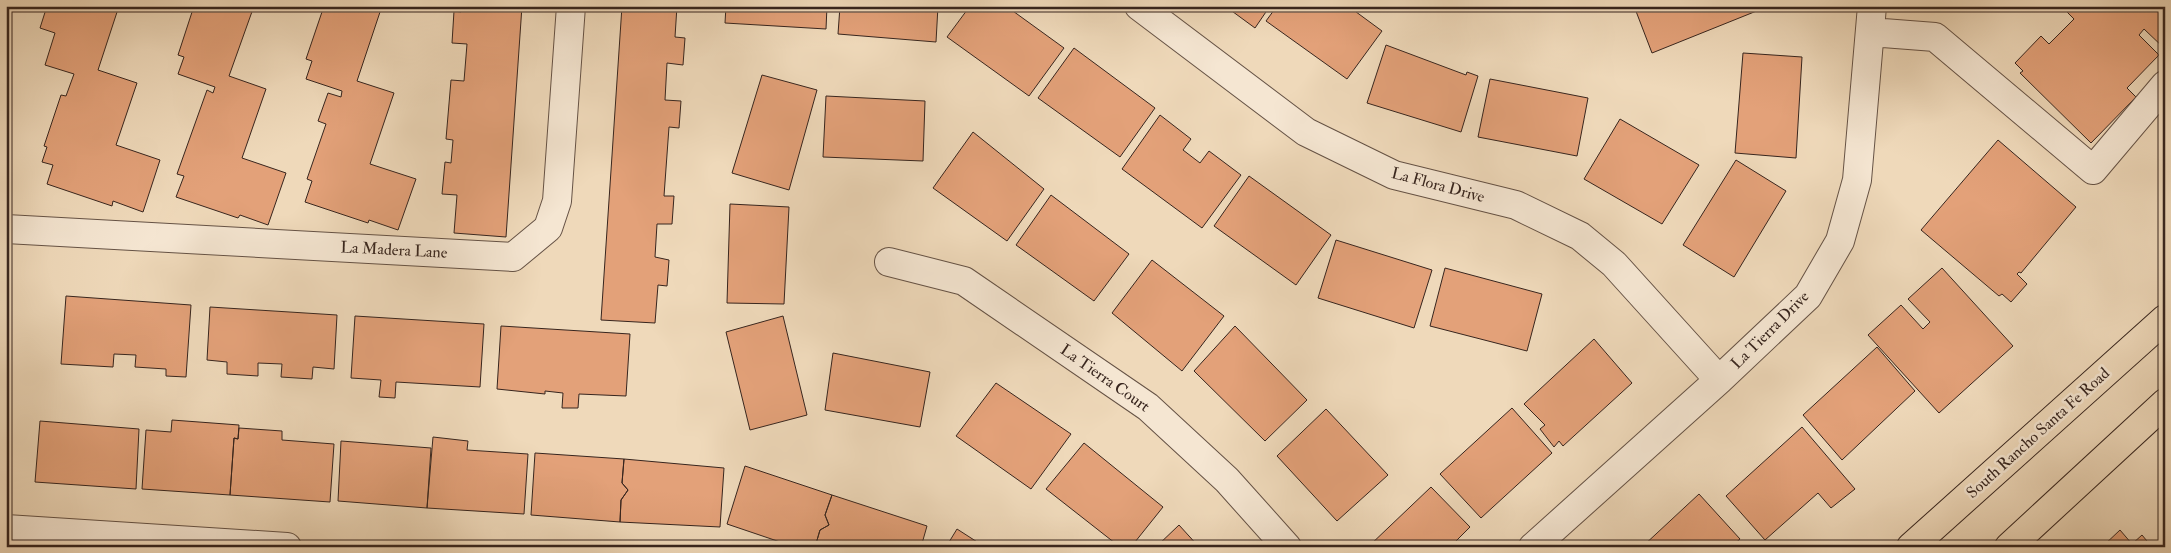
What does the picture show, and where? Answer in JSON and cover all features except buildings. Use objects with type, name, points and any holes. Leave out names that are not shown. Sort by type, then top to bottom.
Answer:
[{"type":"main road","name":"South Rancho Santa Fe Road","points":[[1924,543],[2165,319]]},
{"type":"main road","points":[[2009,547],[2165,402]]},
{"type":"street","name":"La Madera Lane","points":[[6,229],[513,257],[548,228],[557,201],[571,6]]},
{"type":"street","name":"La Flora Drive","points":[[1139,6],[1306,132],[1394,175],[1516,205],[1580,236],[1614,264],[1719,380]]},
{"type":"street","name":"La Tierra Drive","points":[[1533,547],[1719,380],[1808,296],[1840,241],[1858,180],[1871,19]]},
{"type":"street","points":[[1871,19],[1935,37],[2093,170],[2165,85]]},
{"type":"street","name":"La Tierra Court","points":[[889,262],[964,281],[1148,407],[1227,480],[1287,547]]},
{"type":"street","points":[[6,529],[287,547]]}]
